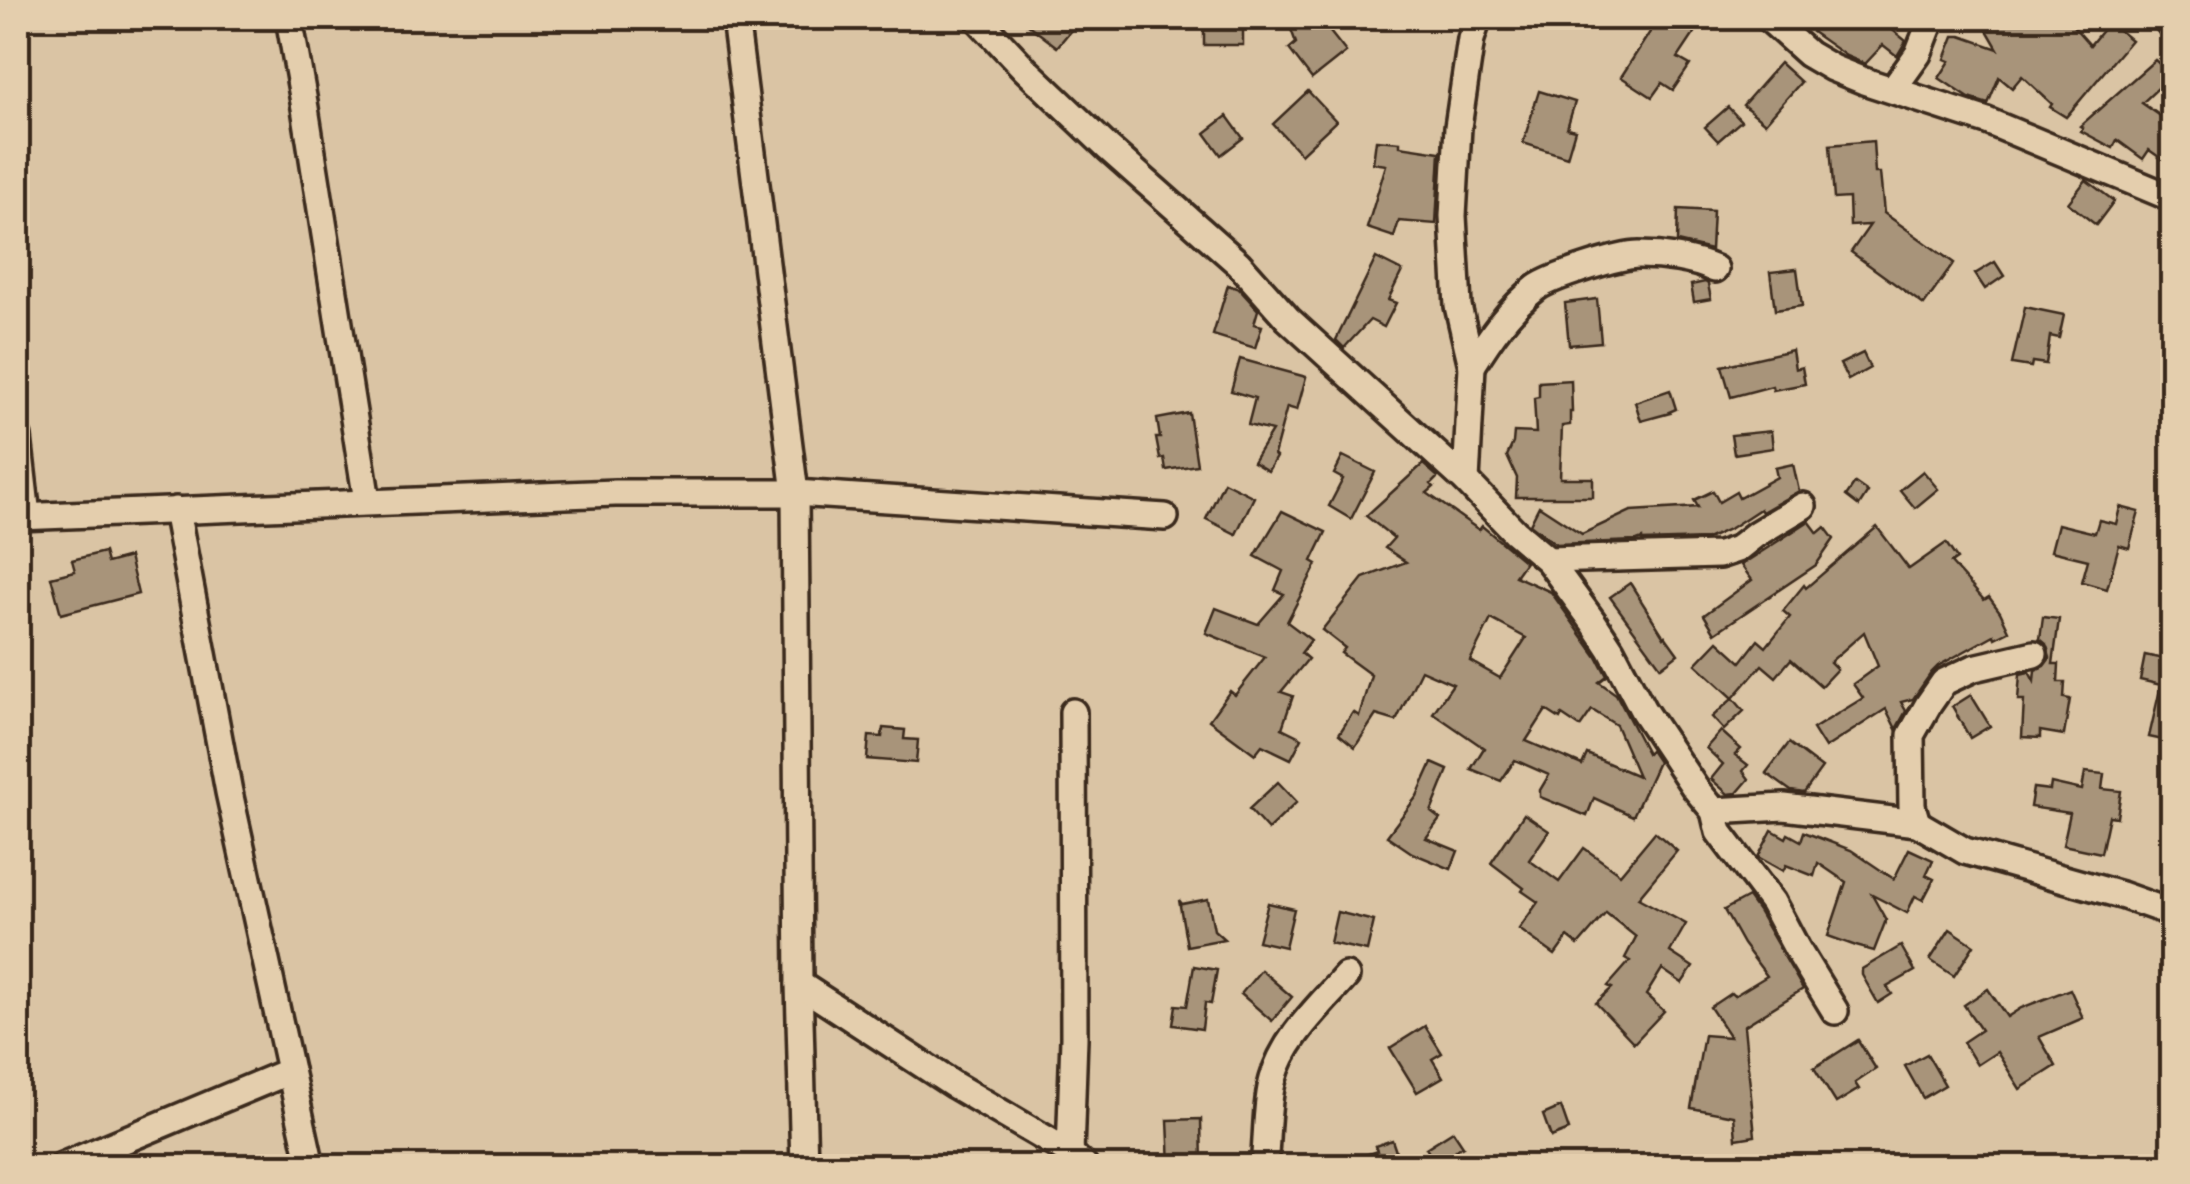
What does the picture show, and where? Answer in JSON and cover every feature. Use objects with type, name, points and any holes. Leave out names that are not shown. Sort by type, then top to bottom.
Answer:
[{"type":"street","points":[[289,18],[367,502]]},
{"type":"street","points":[[736,18],[796,493],[804,1166]]},
{"type":"street","points":[[977,18],[1080,122],[1238,263],[1288,319],[1548,560],[1594,623],[1643,710],[1714,811],[1718,832],[1772,902],[1835,1012]]},
{"type":"street","points":[[1466,481],[1472,366],[1458,306],[1453,216],[1458,127],[1471,39],[1478,18]]},
{"type":"street","points":[[1768,18],[1808,54],[1864,81],[1987,121],[2172,198]]},
{"type":"street","points":[[1893,89],[1918,54],[1932,18]]},
{"type":"street","points":[[1472,366],[1496,328],[1522,300],[1539,285],[1558,277],[1636,255],[1701,263],[1714,270]]},
{"type":"street","points":[[18,437],[22,517],[615,493],[796,493],[1165,517]]},
{"type":"street","points":[[1548,560],[1719,555],[1736,549],[1804,506]]},
{"type":"street","points":[[176,510],[229,792],[311,1166]]},
{"type":"street","points":[[1916,824],[1911,735],[1928,704],[1944,682],[1974,668],[2034,654]]},
{"type":"street","points":[[1073,712],[1077,1160]]},
{"type":"street","points":[[1714,811],[1784,807],[1916,824],[1965,850],[2121,894],[2172,914]]},
{"type":"street","points":[[1264,1166],[1272,1080],[1284,1052],[1346,976]]},
{"type":"street","points":[[799,984],[954,1086],[1077,1160]]},
{"type":"street","points":[[62,1166],[290,1071]]},
{"type":"building","points":[[1019,18],[1081,18],[1057,47]]},
{"type":"building","points":[[1204,18],[1234,18],[1234,23],[1243,23],[1243,45],[1204,45]]},
{"type":"building","points":[[1287,18],[1319,18],[1346,52],[1312,79],[1289,49],[1296,43]]},
{"type":"building","points":[[1659,18],[1689,18],[1700,25],[1678,58],[1690,65],[1673,90],[1662,83],[1652,97],[1621,77]]},
{"type":"building","points":[[1821,18],[1878,18],[1906,41],[1897,56],[1883,45],[1865,64],[1812,32]]},
{"type":"building","points":[[1980,18],[2066,18],[2090,45],[2109,22],[2131,40],[2066,117],[2050,107],[2052,104],[2022,76],[2012,88],[1999,77],[1988,104],[1969,98],[1939,78],[1950,61],[1945,59],[1954,36],[1998,49]]},
{"type":"building","points":[[2147,18],[2172,18],[2172,29],[2159,34]]},
{"type":"building","points":[[2155,60],[2172,75],[2142,103],[2172,124],[2172,166],[2149,150],[2143,159],[2117,140],[2113,148],[2081,131],[2080,126]]},
{"type":"building","points":[[1780,63],[1801,82],[1765,123],[1743,105]]},
{"type":"building","points":[[1308,91],[1336,121],[1301,154],[1273,124]]},
{"type":"building","points":[[1539,91],[1575,102],[1567,128],[1575,130],[1567,157],[1523,143]]},
{"type":"building","points":[[1728,107],[1741,121],[1718,141],[1705,127]]},
{"type":"building","points":[[1227,116],[1243,138],[1221,155],[1205,133]]},
{"type":"building","points":[[1376,140],[1440,152],[1436,224],[1399,221],[1394,237],[1367,228],[1386,165],[1373,163]]},
{"type":"building","points":[[1873,141],[1884,213],[1954,263],[1924,305],[1851,252],[1870,225],[1850,226],[1849,198],[1834,199],[1830,145]]},
{"type":"building","points":[[2086,180],[2114,201],[2096,225],[2068,203]]},
{"type":"building","points":[[1678,209],[1713,211],[1711,250],[1677,242]]},
{"type":"building","points":[[1376,258],[1402,271],[1388,300],[1396,303],[1384,327],[1370,320],[1344,348],[1336,340]]},
{"type":"building","points":[[1995,262],[2004,276],[1985,289],[1975,274]]},
{"type":"building","points":[[1797,269],[1802,306],[1775,310],[1770,272]]},
{"type":"building","points":[[1705,282],[1711,299],[1694,302],[1691,285]]},
{"type":"building","points":[[1228,285],[1239,289],[1258,310],[1254,324],[1262,326],[1255,348],[1213,335]]},
{"type":"building","points":[[1597,299],[1601,342],[1569,345],[1565,303]]},
{"type":"building","points":[[2025,307],[2064,315],[2059,338],[2050,336],[2046,364],[2012,364]]},
{"type":"building","points":[[1792,350],[1795,369],[1802,367],[1805,384],[1773,390],[1772,386],[1731,397],[1722,366]]},
{"type":"building","points":[[1863,353],[1870,368],[1848,380],[1840,364]]},
{"type":"building","points":[[1240,359],[1306,377],[1297,410],[1287,407],[1276,457],[1268,471],[1253,462],[1272,431],[1248,425],[1255,398],[1231,391]]},
{"type":"building","points":[[1571,380],[1572,412],[1570,425],[1562,426],[1560,478],[1593,478],[1593,497],[1516,497],[1517,478],[1507,456],[1514,432],[1536,433],[1534,398],[1539,397],[1539,382]]},
{"type":"building","points":[[1670,390],[1676,409],[1641,421],[1635,402]]},
{"type":"building","points":[[1189,413],[1197,465],[1166,470],[1156,438],[1160,438],[1157,419]]},
{"type":"building","points":[[1771,431],[1773,448],[1734,454],[1731,435]]},
{"type":"building","points":[[1343,456],[1375,472],[1351,519],[1329,506],[1343,479],[1334,474]]},
{"type":"building","points":[[1423,464],[1438,477],[1427,493],[1479,530],[1482,526],[1525,562],[1515,576],[1551,592],[1597,657],[1607,676],[1599,682],[1616,694],[1647,753],[1650,750],[1658,762],[1633,816],[1594,798],[1587,816],[1540,797],[1549,775],[1515,760],[1501,781],[1471,769],[1484,748],[1433,713],[1453,684],[1421,670],[1396,721],[1376,715],[1355,747],[1339,734],[1353,712],[1359,716],[1371,675],[1341,653],[1345,648],[1322,630],[1363,578],[1406,562],[1385,548],[1394,538],[1366,516]],"holes":[[[1491,619],[1526,638],[1500,678],[1470,661]],[[1546,710],[1580,727],[1592,710],[1616,725],[1638,776],[1587,754],[1582,765],[1526,741]]]},
{"type":"building","points":[[1793,464],[1799,491],[1707,539],[1556,544],[1530,524],[1539,506],[1582,534],[1631,511],[1698,507],[1694,500],[1713,491],[1719,502],[1736,492],[1739,498],[1777,477],[1775,468]]},
{"type":"building","points":[[1923,471],[1938,489],[1915,508],[1900,490]]},
{"type":"building","points":[[1224,482],[1254,497],[1236,534],[1206,519]]},
{"type":"building","points":[[1855,483],[1868,492],[1859,506],[1846,496]]},
{"type":"building","points":[[2120,507],[2139,512],[2129,548],[2119,545],[2107,589],[2082,582],[2088,560],[2051,551],[2058,524],[2095,533],[2099,520],[2116,524]]},
{"type":"building","points":[[1282,511],[1326,532],[1312,561],[1317,564],[1287,622],[1311,640],[1301,653],[1308,659],[1281,692],[1293,696],[1282,728],[1302,738],[1291,759],[1262,745],[1255,754],[1209,720],[1230,691],[1235,695],[1265,657],[1206,633],[1216,608],[1258,624],[1284,594],[1275,590],[1283,571],[1255,556]]},
{"type":"building","points":[[1809,521],[1818,533],[1825,527],[1834,539],[1816,565],[1715,633],[1704,615],[1752,580],[1741,565]]},
{"type":"building","points":[[1877,527],[1909,569],[1946,543],[1957,559],[1951,563],[1984,600],[1989,597],[2009,631],[1995,638],[1994,635],[1938,666],[1913,699],[1901,702],[1906,711],[1896,729],[1886,709],[1825,748],[1813,729],[1863,698],[1853,684],[1878,666],[1864,632],[1830,662],[1837,669],[1821,686],[1791,659],[1776,677],[1762,665],[1733,698],[1696,664],[1718,641],[1741,662],[1758,640],[1766,647],[1790,617],[1783,611],[1804,585],[1806,588]]},
{"type":"building","points":[[104,552],[107,563],[129,557],[138,594],[61,614],[51,577],[75,571],[72,560]]},
{"type":"building","points":[[1630,583],[1678,654],[1661,667],[1610,597]]},
{"type":"building","points":[[2043,617],[2059,619],[2053,664],[2059,664],[2058,682],[2065,682],[2064,698],[2070,699],[2064,735],[2040,731],[2040,738],[2022,737],[2024,700],[2018,700],[2020,674],[2029,672],[2034,681],[2035,670],[2050,658],[2040,639]]},
{"type":"building","points":[[2145,655],[2172,661],[2172,742],[2149,737],[2161,685],[2140,680]]},
{"type":"building","points":[[1971,695],[1990,726],[1970,738],[1952,707]]},
{"type":"building","points":[[1733,698],[1744,711],[1724,730],[1712,717]]},
{"type":"building","points":[[883,728],[905,730],[904,739],[918,740],[916,763],[867,759],[869,736],[882,737]]},
{"type":"building","points":[[1721,731],[1741,749],[1735,755],[1748,765],[1743,771],[1749,779],[1737,793],[1728,794],[1711,779],[1723,764],[1706,748]]},
{"type":"building","points":[[1789,743],[1822,768],[1804,793],[1791,791],[1766,773]]},
{"type":"building","points":[[1432,763],[1448,770],[1431,812],[1440,819],[1426,838],[1458,851],[1451,869],[1412,853],[1387,836],[1417,796]]},
{"type":"building","points":[[2085,772],[2104,774],[2102,789],[2121,791],[2117,817],[2109,816],[2101,853],[2063,845],[2070,813],[2030,807],[2033,788],[2050,790],[2051,783],[2082,790]]},
{"type":"building","points":[[1278,782],[1297,802],[1268,830],[1249,809]]},
{"type":"building","points":[[1524,814],[1549,831],[1529,860],[1559,882],[1584,848],[1620,874],[1655,832],[1677,851],[1638,898],[1686,924],[1670,952],[1693,967],[1682,983],[1662,969],[1646,995],[1664,1011],[1634,1043],[1596,1003],[1630,961],[1625,958],[1636,937],[1606,913],[1578,945],[1568,937],[1555,955],[1519,929],[1538,902],[1491,863]]},
{"type":"building","points":[[1772,830],[1801,841],[1804,832],[1851,850],[1894,879],[1909,849],[1933,860],[1926,875],[1934,879],[1923,900],[1915,896],[1907,913],[1872,895],[1886,920],[1874,951],[1856,946],[1828,936],[1846,882],[1818,863],[1814,876],[1786,865],[1783,871],[1758,857]]},
{"type":"building","points":[[1748,897],[1803,989],[1744,1026],[1755,1136],[1736,1139],[1734,1116],[1691,1108],[1704,1035],[1730,1037],[1710,1007],[1767,976],[1724,910]]},
{"type":"building","points":[[1208,899],[1214,930],[1224,939],[1187,946],[1179,900],[1182,904]]},
{"type":"building","points":[[1268,903],[1294,909],[1285,947],[1258,941]]},
{"type":"building","points":[[1337,912],[1374,921],[1367,951],[1330,943]]},
{"type":"building","points":[[1950,929],[1974,945],[1954,976],[1930,960]]},
{"type":"building","points":[[1901,946],[1915,971],[1887,987],[1892,994],[1878,1003],[1862,969]]},
{"type":"building","points":[[1194,966],[1217,970],[1211,1004],[1205,1003],[1202,1029],[1173,1025],[1176,1005],[1187,1006]]},
{"type":"building","points":[[1261,970],[1292,997],[1272,1021],[1241,994]]},
{"type":"building","points":[[1988,989],[2007,1017],[2070,989],[2083,1018],[2039,1037],[2056,1066],[2020,1089],[1997,1052],[1977,1065],[1963,1042],[1981,1030],[1964,1005]]},
{"type":"building","points":[[1425,1026],[1442,1053],[1432,1059],[1443,1077],[1417,1092],[1390,1048]]},
{"type":"building","points":[[1858,1040],[1876,1069],[1855,1083],[1859,1089],[1836,1103],[1814,1068]]},
{"type":"building","points":[[1927,1054],[1945,1085],[1923,1098],[1905,1066]]},
{"type":"building","points":[[1561,1107],[1569,1130],[1551,1137],[1543,1115]]},
{"type":"building","points":[[1201,1119],[1202,1166],[1170,1166],[1168,1120]]},
{"type":"building","points":[[1453,1131],[1463,1146],[1456,1150],[1466,1166],[1437,1166],[1426,1148]]},
{"type":"building","points":[[1392,1140],[1401,1166],[1340,1166],[1377,1151],[1375,1146]]}]
